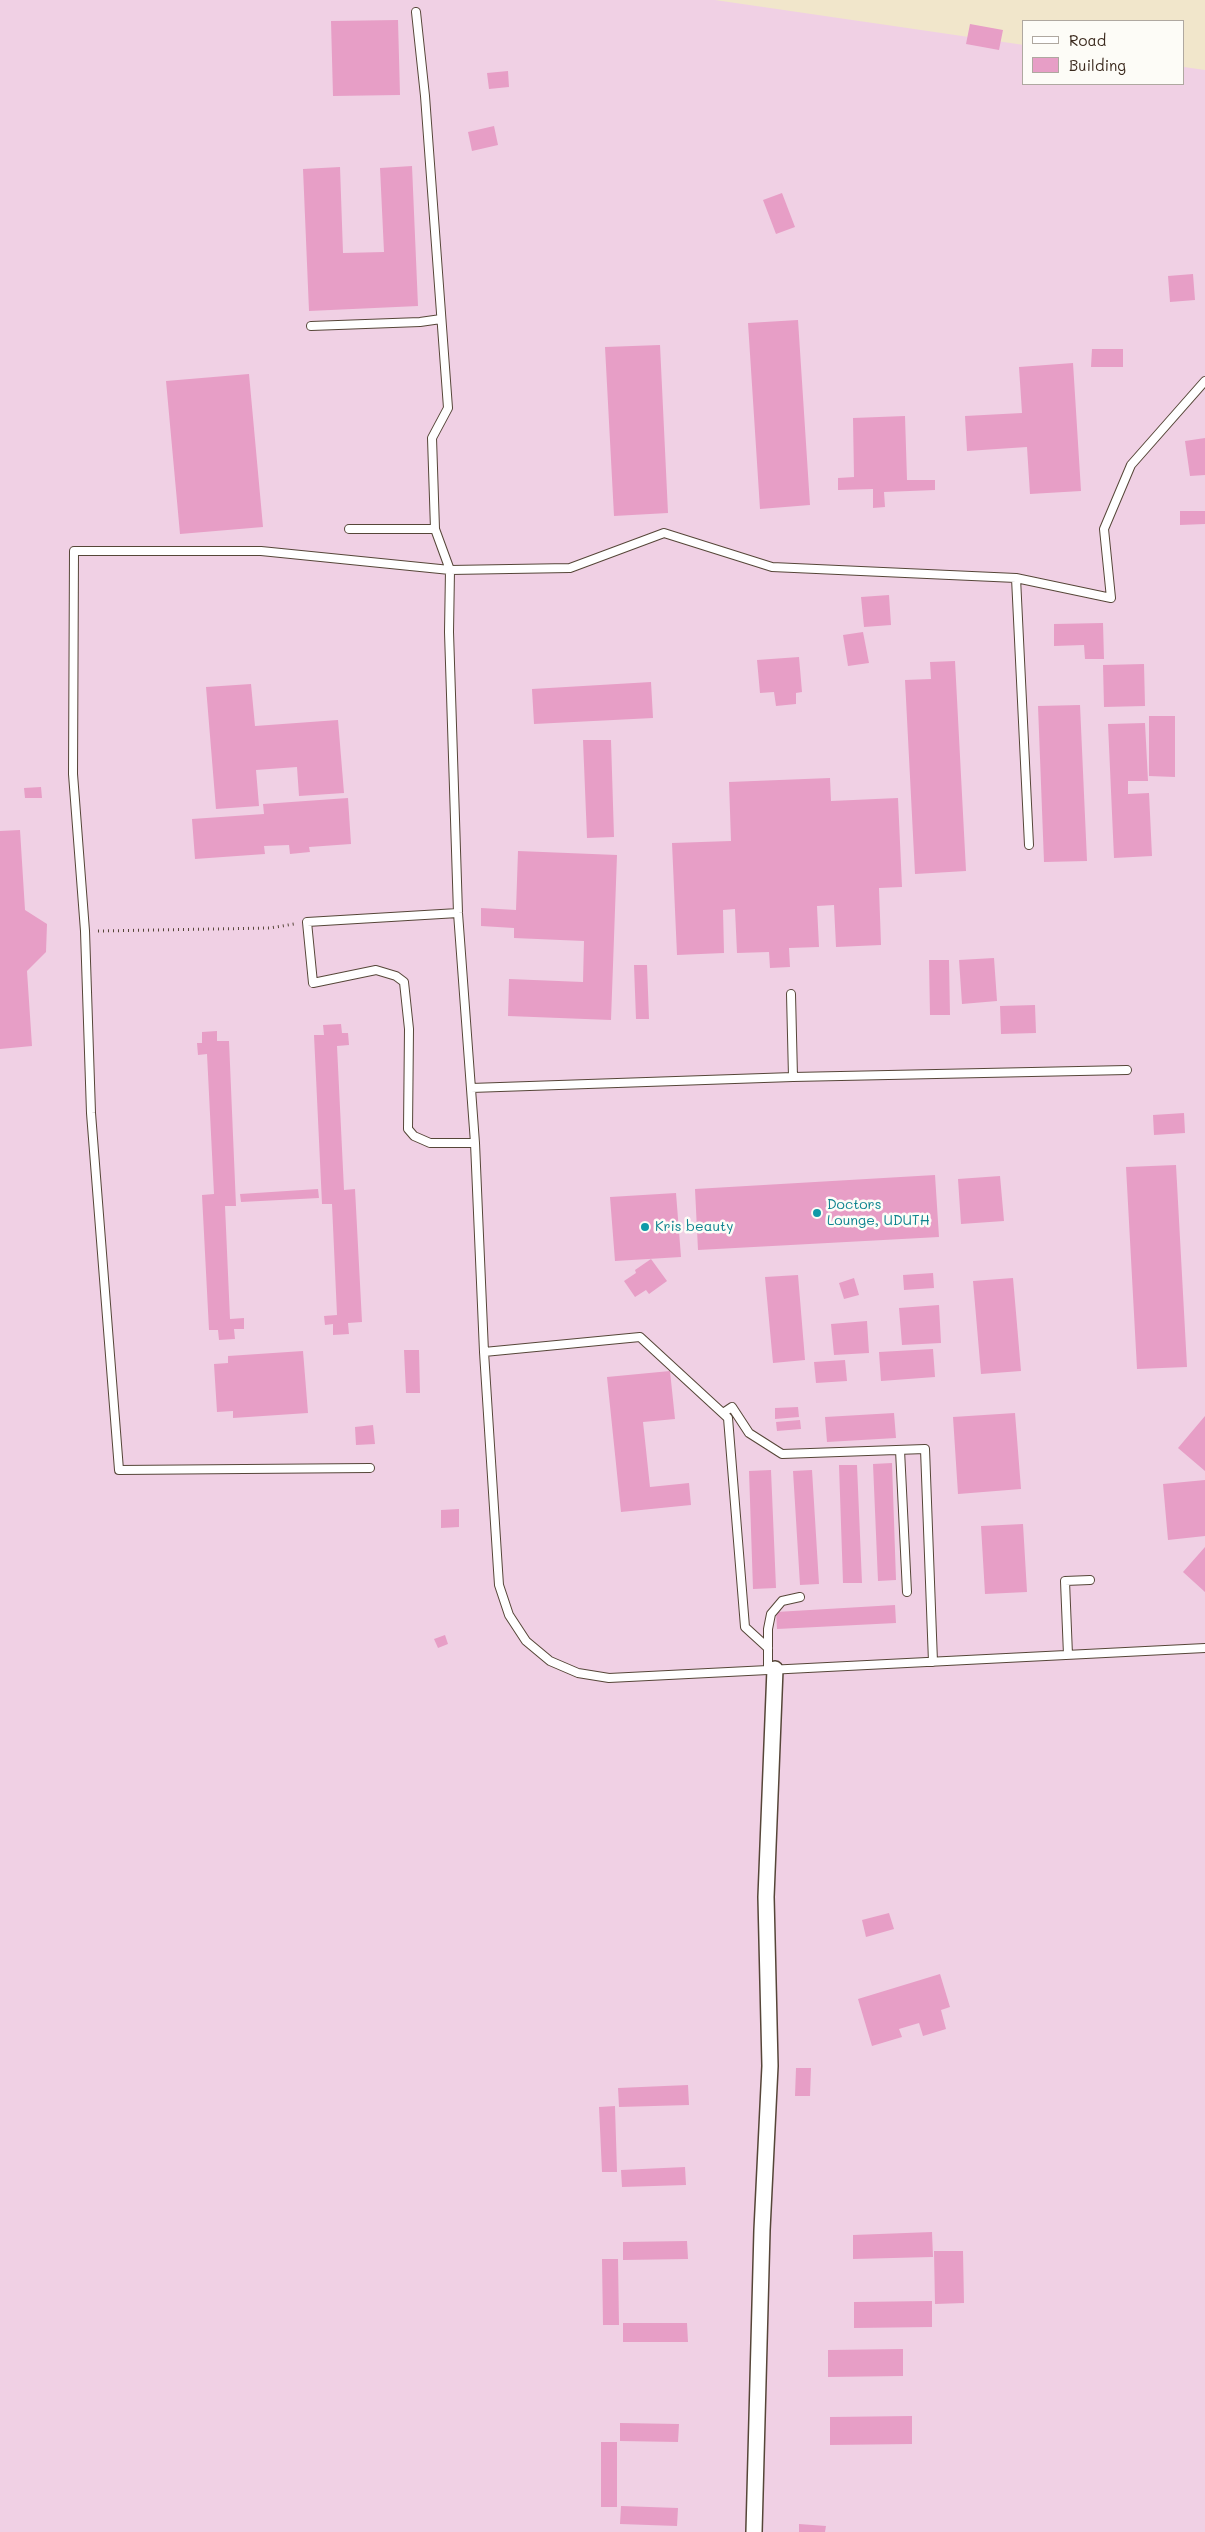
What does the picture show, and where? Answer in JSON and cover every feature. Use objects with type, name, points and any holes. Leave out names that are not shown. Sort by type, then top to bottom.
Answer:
[{"type":"street","points":[[754,2532],[762,2230],[770,2066],[766,1897],[772,1670]]},
{"type":"lane","points":[[416,12],[425,96],[448,408],[432,438],[435,529],[450,570],[449,632],[458,913],[472,1088],[484,1352],[499,1585],[509,1615],[526,1640],[544,1656],[563,1668],[593,1677],[609,1678],[1205,1648]]},
{"type":"lane","points":[[311,326],[420,322],[441,318]]},
{"type":"lane","points":[[370,1468],[119,1470],[91,1113],[85,931],[73,774],[74,551],[262,551],[450,570],[570,568],[664,533],[772,567],[1016,578],[1111,598],[1104,529],[1131,465],[1205,381]]},
{"type":"lane","points":[[349,529],[435,529]]},
{"type":"lane","points":[[1016,578],[1029,845]]},
{"type":"lane","points":[[458,913],[307,922],[313,983],[376,970],[396,976],[404,982],[409,1029],[408,1129],[414,1136],[430,1143],[475,1143]]},
{"type":"lane","points":[[791,994],[793,1077]]},
{"type":"lane","points":[[472,1088],[793,1077],[1127,1070]]},
{"type":"lane","points":[[484,1352],[640,1337],[728,1418],[746,1627],[768,1648]]},
{"type":"lane","points":[[723,1413],[732,1407],[749,1433],[782,1454],[925,1449],[933,1662]]},
{"type":"lane","points":[[900,1450],[907,1592]]},
{"type":"lane","points":[[1068,1655],[1065,1582],[1090,1580]]},
{"type":"lane","points":[[772,1670],[768,1648],[768,1621],[771,1614],[782,1601],[800,1597]]},
{"type":"path","points":[[85,931],[270,928],[307,922]]},
{"type":"shaded area","points":[[0,0],[715,0],[1022,45],[1022,85],[1185,85],[1185,67],[1205,70],[1205,2532],[0,2532]]},
{"type":"building","points":[[398,20],[400,95],[333,96],[331,21]]},
{"type":"building","points":[[970,24],[1003,30],[999,50],[966,44]]},
{"type":"building","points":[[508,71],[509,87],[489,89],[487,73]]},
{"type":"building","points":[[494,126],[498,145],[472,151],[468,132]]},
{"type":"building","points":[[412,166],[418,306],[309,311],[303,169],[340,167],[343,253],[384,252],[380,168]]},
{"type":"building","points":[[782,193],[795,227],[776,234],[763,200]]},
{"type":"building","points":[[1193,274],[1195,300],[1170,302],[1168,276]]},
{"type":"building","points":[[798,320],[810,505],[760,509],[748,323]]},
{"type":"building","points":[[660,345],[668,513],[614,516],[605,347]]},
{"type":"building","points":[[1092,349],[1123,349],[1123,367],[1091,367]]},
{"type":"building","points":[[1073,363],[1081,491],[1030,494],[1027,447],[967,451],[965,416],[1022,413],[1019,367]]},
{"type":"building","points":[[249,374],[263,527],[180,534],[166,381]]},
{"type":"building","points":[[905,416],[907,480],[935,480],[935,490],[884,492],[885,507],[873,508],[873,489],[838,490],[838,478],[854,477],[853,418]]},
{"type":"building","points":[[1205,438],[1205,475],[1190,476],[1185,441]]},
{"type":"building","points":[[1180,511],[1205,511],[1205,524],[1180,525]]},
{"type":"building","points":[[889,595],[891,625],[864,627],[861,597]]},
{"type":"building","points":[[1103,623],[1104,659],[1085,659],[1084,645],[1054,646],[1054,624]]},
{"type":"building","points":[[863,632],[869,663],[848,666],[843,635]]},
{"type":"building","points":[[799,657],[802,692],[796,693],[796,704],[776,706],[774,692],[760,693],[757,660]]},
{"type":"building","points":[[955,661],[966,871],[915,874],[905,680],[931,679],[930,662]]},
{"type":"building","points":[[1144,664],[1145,706],[1104,707],[1103,665]]},
{"type":"building","points":[[651,682],[653,718],[534,724],[532,689]]},
{"type":"building","points":[[251,684],[255,726],[338,720],[344,793],[299,796],[297,767],[256,770],[259,806],[216,809],[206,687]]},
{"type":"building","points":[[1080,705],[1087,861],[1044,862],[1038,706]]},
{"type":"building","points":[[1149,716],[1175,716],[1175,777],[1149,776]]},
{"type":"building","points":[[1145,723],[1148,781],[1128,781],[1128,794],[1149,793],[1152,856],[1114,858],[1108,724]]},
{"type":"building","points":[[583,740],[611,740],[614,837],[587,838]]},
{"type":"building","points":[[830,778],[831,801],[898,798],[902,887],[879,888],[881,945],[836,947],[834,905],[817,906],[819,947],[789,948],[790,967],[770,968],[769,952],[737,953],[735,909],[723,910],[724,953],[677,955],[672,843],[731,841],[729,782]]},
{"type":"building","points":[[41,787],[42,798],[25,798],[24,788]]},
{"type":"building","points":[[348,798],[351,844],[309,847],[310,852],[290,854],[289,845],[264,846],[265,854],[195,859],[192,819],[264,814],[263,804]]},
{"type":"building","points":[[20,830],[25,910],[47,924],[46,952],[27,971],[32,1046],[0,1049],[0,831]]},
{"type":"building","points":[[518,851],[617,855],[611,1020],[508,1016],[509,979],[583,982],[584,941],[514,938],[514,928],[481,926],[481,908],[516,910]]},
{"type":"building","points":[[994,958],[997,1001],[962,1004],[959,960]]},
{"type":"building","points":[[929,960],[949,960],[950,1015],[930,1015]]},
{"type":"building","points":[[634,965],[647,965],[649,1019],[636,1019]]},
{"type":"building","points":[[1035,1005],[1036,1033],[1001,1034],[1000,1006]]},
{"type":"building","points":[[341,1024],[342,1033],[348,1033],[349,1045],[337,1046],[344,1190],[355,1189],[362,1322],[348,1323],[349,1334],[333,1335],[333,1324],[325,1325],[324,1316],[337,1315],[332,1204],[322,1204],[314,1035],[324,1035],[323,1025]]},
{"type":"building","points":[[217,1031],[217,1041],[229,1041],[236,1206],[225,1206],[230,1319],[244,1318],[244,1329],[234,1329],[235,1339],[219,1340],[218,1330],[209,1330],[202,1195],[214,1194],[207,1054],[198,1055],[197,1043],[202,1043],[202,1032]]},
{"type":"building","points":[[1184,1113],[1185,1133],[1154,1135],[1153,1115]]},
{"type":"building","points":[[1176,1165],[1187,1367],[1137,1369],[1126,1167]]},
{"type":"building","name":"Doctors Lounge, UDUTH","points":[[935,1175],[939,1237],[698,1250],[695,1189]]},
{"type":"building","points":[[1000,1176],[1004,1221],[961,1224],[958,1179]]},
{"type":"building","points":[[318,1189],[319,1198],[241,1202],[240,1194]]},
{"type":"building","name":"Kris beauty","points":[[676,1193],[681,1257],[615,1261],[610,1197]]},
{"type":"building","points":[[651,1259],[667,1281],[649,1294],[646,1290],[635,1297],[624,1281],[636,1273],[635,1270]]},
{"type":"building","points":[[933,1273],[934,1288],[904,1290],[903,1275]]},
{"type":"building","points":[[798,1275],[805,1360],[773,1363],[765,1277]]},
{"type":"building","points":[[854,1278],[859,1295],[844,1299],[839,1283]]},
{"type":"building","points":[[1013,1278],[1021,1371],[981,1374],[973,1281]]},
{"type":"building","points":[[939,1305],[941,1343],[902,1345],[899,1308]]},
{"type":"building","points":[[867,1321],[869,1353],[834,1355],[831,1324]]},
{"type":"building","points":[[933,1349],[935,1377],[881,1381],[879,1352]]},
{"type":"building","points":[[404,1350],[419,1350],[420,1393],[406,1393]]},
{"type":"building","points":[[303,1351],[308,1413],[233,1418],[233,1411],[217,1412],[214,1364],[228,1363],[228,1356]]},
{"type":"building","points":[[845,1360],[847,1381],[816,1383],[814,1362]]},
{"type":"building","points":[[670,1371],[675,1419],[643,1422],[650,1487],[689,1483],[691,1505],[621,1512],[607,1377]]},
{"type":"building","points":[[798,1407],[799,1417],[775,1419],[775,1408]]},
{"type":"building","points":[[894,1413],[896,1438],[827,1442],[825,1417]]},
{"type":"building","points":[[1015,1413],[1021,1489],[958,1494],[953,1417]]},
{"type":"building","points":[[1205,1416],[1205,1471],[1178,1448]]},
{"type":"building","points":[[800,1420],[801,1429],[777,1431],[776,1422]]},
{"type":"building","points":[[373,1425],[375,1444],[356,1445],[355,1427]]},
{"type":"building","points":[[892,1463],[896,1580],[878,1581],[873,1464]]},
{"type":"building","points":[[839,1465],[857,1465],[862,1583],[843,1583]]},
{"type":"building","points":[[771,1470],[776,1588],[753,1589],[749,1471]]},
{"type":"building","points":[[812,1470],[819,1584],[800,1585],[793,1471]]},
{"type":"building","points":[[1205,1480],[1205,1536],[1168,1540],[1163,1484]]},
{"type":"building","points":[[459,1509],[459,1527],[441,1528],[441,1510]]},
{"type":"building","points":[[1023,1524],[1027,1592],[985,1594],[981,1526]]},
{"type":"building","points":[[1205,1547],[1205,1592],[1183,1572]]},
{"type":"building","points":[[895,1605],[896,1623],[777,1629],[776,1612]]},
{"type":"building","points":[[445,1635],[448,1644],[438,1648],[434,1639]]},
{"type":"building","points":[[889,1913],[894,1929],[866,1937],[862,1920]]},
{"type":"building","points":[[940,1974],[950,2007],[941,2010],[946,2029],[923,2036],[919,2023],[899,2029],[902,2037],[872,2046],[858,1999]]},
{"type":"building","points":[[796,2068],[811,2068],[810,2096],[795,2096]]},
{"type":"building","points":[[688,2085],[689,2105],[619,2107],[618,2088]]},
{"type":"building","points":[[615,2106],[617,2172],[602,2172],[599,2107]]},
{"type":"building","points":[[685,2167],[686,2185],[622,2187],[621,2170]]},
{"type":"building","points":[[932,2232],[933,2257],[853,2259],[853,2235]]},
{"type":"building","points":[[687,2241],[688,2259],[623,2260],[623,2242]]},
{"type":"building","points":[[934,2251],[963,2251],[964,2303],[935,2304]]},
{"type":"building","points":[[602,2259],[618,2259],[619,2325],[603,2325]]},
{"type":"building","points":[[932,2301],[932,2327],[854,2328],[854,2302]]},
{"type":"building","points":[[623,2323],[687,2323],[688,2342],[623,2342]]},
{"type":"building","points":[[903,2349],[903,2376],[828,2377],[828,2350]]},
{"type":"building","points":[[912,2416],[912,2444],[830,2445],[830,2417]]},
{"type":"building","points":[[620,2423],[679,2424],[678,2442],[620,2441]]},
{"type":"building","points":[[601,2442],[617,2442],[617,2507],[601,2507]]},
{"type":"building","points":[[621,2506],[678,2508],[677,2526],[620,2524]]},
{"type":"building","points":[[799,2524],[826,2526],[825,2532],[799,2532]]},
{"type":"place","name":"Doctors Lounge, UDUTH","points":[[817,1213]]},
{"type":"place","name":"Kris beauty","points":[[645,1227]]}]
